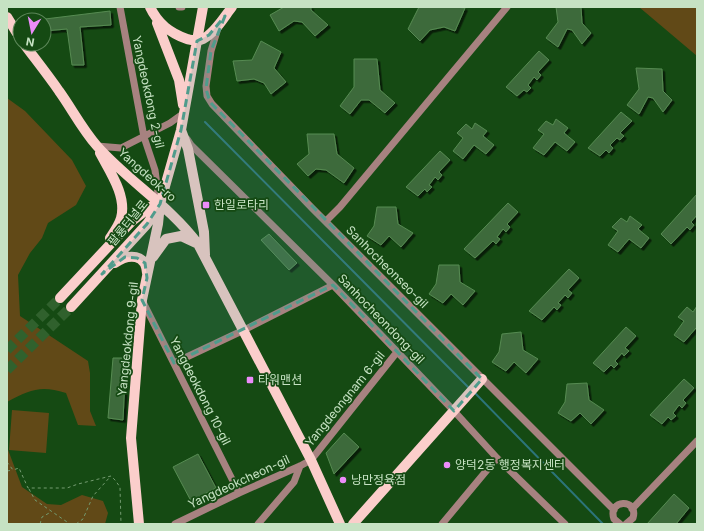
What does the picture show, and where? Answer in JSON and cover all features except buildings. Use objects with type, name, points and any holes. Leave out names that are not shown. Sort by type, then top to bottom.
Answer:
[{"type":"main road","name":"Yangdeokdong 9-gil","points":[[139,524],[131,438],[142,300],[158,224],[160,204],[181,130],[203,7]]},
{"type":"main road","points":[[152,10],[160,23],[169,31],[197,41],[202,40],[209,35],[232,7]]},
{"type":"main road","points":[[152,10],[179,80],[185,110]]},
{"type":"main road","name":"Yangdeok-ro","points":[[30,52],[59,90],[82,127],[97,146],[189,231],[206,256],[311,460],[340,524]]},
{"type":"main road","points":[[181,130],[190,156],[204,232],[206,256]]},
{"type":"main road","points":[[94,263],[120,220],[122,206],[117,186],[97,146]]},
{"type":"main road","name":"팔룡터널로","points":[[60,298],[132,221],[150,207],[160,204]]},
{"type":"main road","name":"팔룡터널로","points":[[71,307],[150,220],[160,204]]},
{"type":"main road","points":[[151,258],[166,239],[181,236],[198,244]]},
{"type":"main road","points":[[102,274],[121,258],[130,256],[142,260],[145,263],[147,278]]},
{"type":"main road","points":[[353,524],[482,379]]},
{"type":"street","name":"Yangdeokdong 2-gil","points":[[120,7],[144,137],[155,170],[160,204]]},
{"type":"street","points":[[326,221],[507,7]]},
{"type":"street","name":"Sanhocheonseo-gil","points":[[225,16],[218,29],[211,51],[206,89],[208,99],[312,208],[614,510]]},
{"type":"street","points":[[97,146],[121,148],[170,123],[185,110]]},
{"type":"street","name":"Sanhocheondong-gil","points":[[181,130],[192,145],[333,285],[454,410],[497,458],[565,524]]},
{"type":"street","points":[[174,363],[244,330],[333,285]]},
{"type":"street","name":"Yangdeokdong 10-gil","points":[[142,300],[239,493]]},
{"type":"street","name":"Yangdeongnam 6-gil","points":[[311,460],[397,352]]},
{"type":"street","points":[[632,509],[697,441]]},
{"type":"street","points":[[442,524],[497,458]]},
{"type":"street","name":"Yangdeokcheon-gil","points":[[175,524],[311,460]]},
{"type":"street","points":[[258,524],[294,482],[300,466]]},
{"type":"street","points":[[618,524],[613,516],[614,510],[621,504],[628,504],[634,512],[633,518],[626,524]]},
{"type":"path","points":[[7,462],[13,470]]},
{"type":"path","points":[[7,471],[19,468],[35,500],[70,524]]},
{"type":"path","points":[[28,488],[67,488],[111,476]]},
{"type":"path","points":[[76,524],[83,519],[93,496],[111,476]]},
{"type":"path","points":[[111,476],[120,487],[121,524]]},
{"type":"path","points":[[40,524],[42,517],[52,512]]},
{"type":"highlighted area","points":[[225,16],[211,51],[206,89],[210,102],[482,379],[454,411],[333,285],[174,363],[142,300],[147,278],[145,263],[137,258],[125,257],[102,274],[147,224],[160,204],[181,130],[197,41],[209,35]]},
{"type":"shaded area","points":[[639,7],[697,7],[697,56]]},
{"type":"shaded area","points":[[7,98],[25,111],[72,160],[86,186],[76,205],[48,223],[42,238],[30,253],[18,275],[20,316],[88,361],[90,373],[90,411],[96,426],[78,425],[66,393],[49,389],[35,390],[22,394],[7,402]]},
{"type":"shaded area","points":[[12,410],[49,413],[46,453],[9,450]]},
{"type":"shaded area","points":[[7,447],[22,487],[47,504],[61,505],[82,495],[103,501],[108,513],[105,524],[7,524]]},
{"type":"waterway","points":[[205,122],[469,388]]},
{"type":"waterway","points":[[474,392],[603,524]]},
{"type":"tunnel","points":[[7,350],[60,298]]},
{"type":"tunnel","points":[[7,370],[71,307]]},
{"type":"place","name":"한일로타리","points":[[206,205]]},
{"type":"place","name":"타워맨션","points":[[250,380]]},
{"type":"place","name":"양덕2동 행정복지센터","points":[[447,465]]},
{"type":"place","name":"낭만정육점","points":[[343,480]]}]
